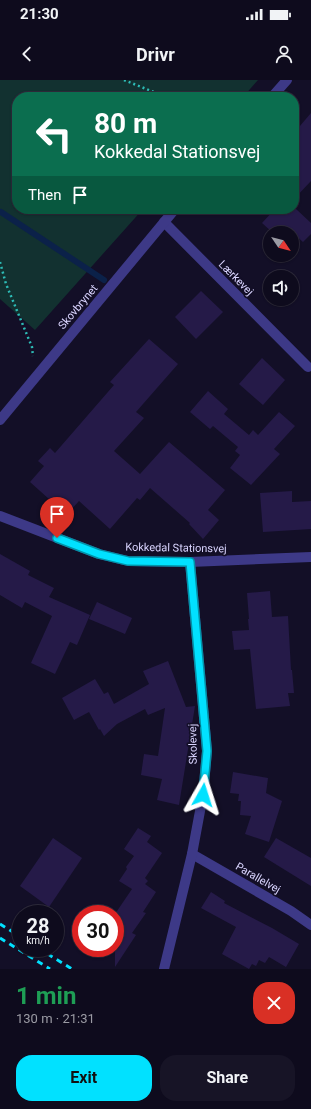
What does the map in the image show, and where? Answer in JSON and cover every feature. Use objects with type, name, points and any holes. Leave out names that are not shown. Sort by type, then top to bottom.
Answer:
[{"type":"street","points":[[276,92],[287,80]]},
{"type":"street","name":"Skovbrynet","points":[[0,420],[171,214]]},
{"type":"street","name":"Lærkevej","points":[[164,222],[308,367]]},
{"type":"street","name":"Kokkedal Stationsvej","points":[[0,516],[99,554],[128,561],[190,562],[311,557]]},
{"type":"street","name":"Skolevej","points":[[164,969],[192,854],[203,795],[207,751],[190,562]]},
{"type":"street","name":"Parallelvej","points":[[192,854],[291,910],[311,925]]},
{"type":"path","points":[[124,80],[154,92]]},
{"type":"path","points":[[0,262],[6,284],[32,347],[36,376]]},
{"type":"green space","points":[[0,80],[258,80],[247,92],[12,92],[12,214],[139,214],[35,330],[0,299]]},
{"type":"building","points":[[311,113],[311,181],[299,194],[299,127]]},
{"type":"building","points":[[299,212],[311,223],[311,234],[303,242],[299,238],[299,226],[265,226],[262,223],[270,214],[299,214]]},
{"type":"building","points":[[201,291],[223,312],[196,339],[175,317]]},
{"type":"building","points":[[149,339],[178,364],[136,412],[144,418],[114,451],[140,474],[169,442],[225,490],[208,510],[219,520],[203,539],[189,524],[190,523],[150,488],[140,500],[137,498],[110,529],[79,501],[68,513],[30,482],[44,466],[38,461],[50,448],[55,453],[114,385],[110,382]]},
{"type":"building","points":[[262,358],[285,380],[263,405],[239,384]]},
{"type":"building","points":[[208,391],[228,409],[224,414],[249,435],[253,430],[258,435],[279,412],[295,426],[274,449],[280,454],[251,485],[230,468],[240,455],[235,451],[238,447],[213,426],[210,429],[190,412]]},
{"type":"building","points":[[292,491],[292,502],[311,501],[311,529],[263,532],[260,493]]},
{"type":"building","points":[[0,554],[30,571],[28,575],[54,588],[49,597],[90,615],[77,645],[70,642],[55,674],[31,663],[52,616],[25,602],[22,608],[0,595]]},
{"type":"building","points":[[270,591],[272,617],[288,616],[291,670],[294,693],[288,693],[290,706],[256,709],[250,649],[234,650],[232,631],[249,630],[247,593]]},
{"type":"building","points":[[97,602],[132,618],[125,634],[89,619]]},
{"type":"building","points":[[168,661],[186,707],[195,706],[179,805],[157,800],[162,779],[141,775],[144,754],[158,756],[165,708],[148,715],[145,709],[117,724],[104,736],[89,712],[74,720],[62,698],[95,679],[104,694],[108,692],[114,704],[149,684],[143,671]]},
{"type":"building","points":[[233,772],[268,778],[266,793],[282,801],[269,842],[245,834],[251,816],[240,815],[241,801],[238,801],[239,794],[230,793]]},
{"type":"building","points":[[138,828],[151,836],[147,842],[162,853],[145,878],[148,881],[145,884],[156,892],[143,912],[146,913],[132,933],[136,935],[124,953],[124,905],[121,905],[132,889],[119,881],[127,869],[126,867],[134,856],[124,849]]},
{"type":"building","points":[[53,838],[82,858],[50,905],[46,905],[20,886]]},
{"type":"building","points":[[276,838],[311,858],[311,886],[264,857]]},
{"type":"building","points":[[211,892],[225,901],[224,903],[299,944],[286,967],[269,957],[265,963],[259,960],[256,966],[252,964],[249,969],[222,954],[236,927],[201,908]]},
{"type":"building","points":[[115,957],[122,957],[115,967]]},
{"type":"waterway","points":[[1,212],[104,280]]},
{"type":"railway","points":[[0,924],[12,931]]},
{"type":"railway","points":[[0,938],[50,969]]},
{"type":"railway","points":[[53,957],[72,969]]},
{"type":"route","points":[[57,538],[99,554],[128,561],[190,562],[207,751],[203,795]]}]
